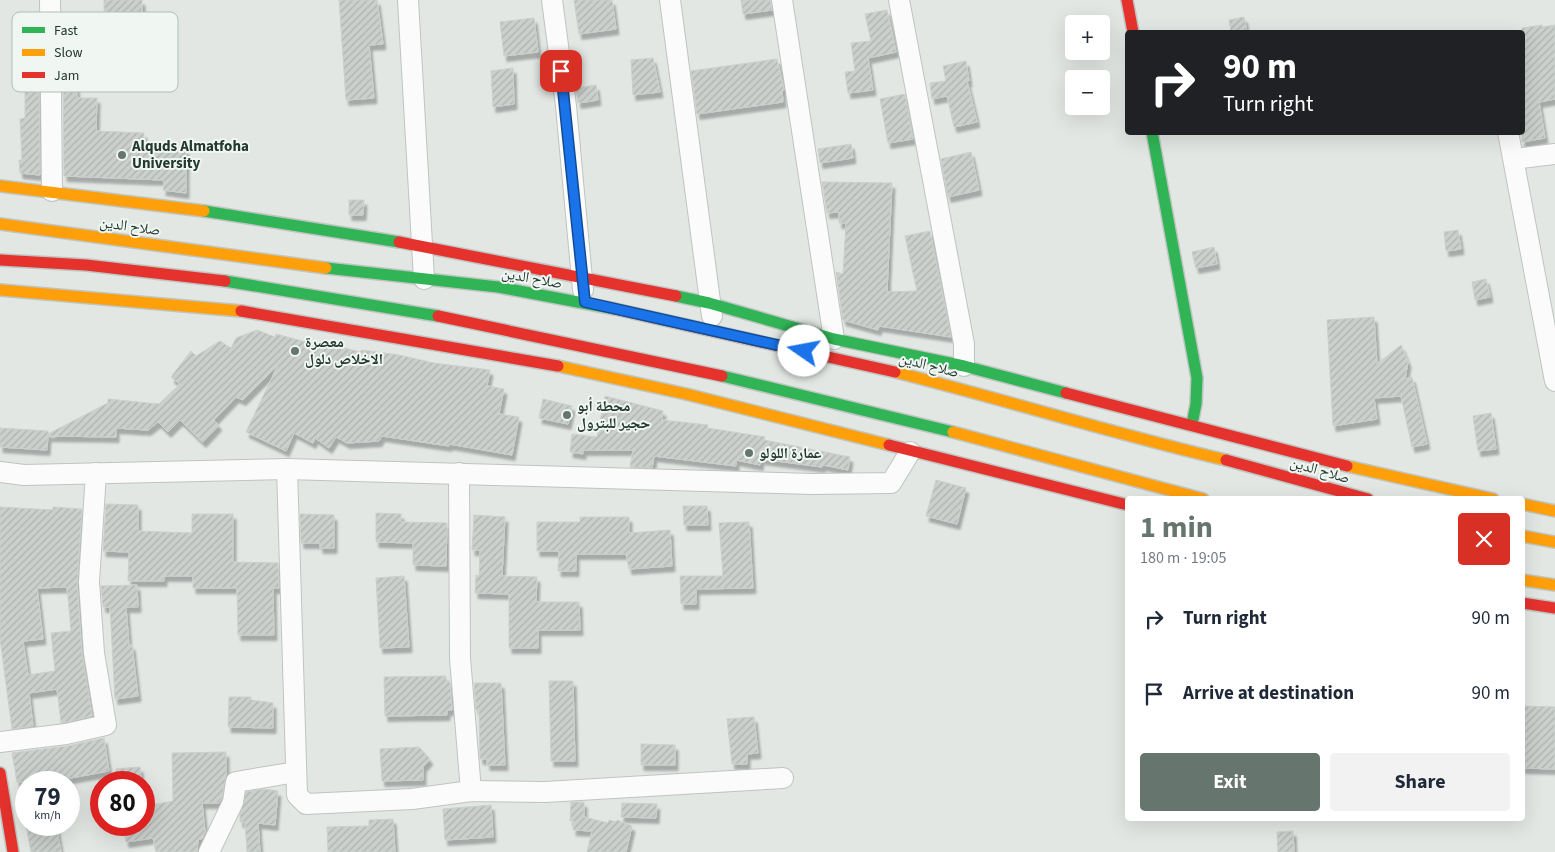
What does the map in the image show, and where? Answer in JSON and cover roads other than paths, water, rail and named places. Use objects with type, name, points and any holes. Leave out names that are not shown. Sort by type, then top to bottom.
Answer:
[{"type":"main road","points":[[1127,0],[1133,30]]},
{"type":"main road","points":[[1153,135],[1197,378],[1196,404],[1192,424]]},
{"type":"main road","points":[[0,186],[254,217],[423,246],[712,303],[834,338],[964,366],[1192,424],[1313,458],[1480,496]]},
{"type":"main road","name":"صلاح الدين","points":[[0,224],[315,267],[498,287],[585,302],[878,368],[973,392],[1121,435],[1244,464],[1357,496]]},
{"type":"main road","points":[[0,260],[59,261],[234,282],[328,295],[427,313],[680,365],[824,399],[1045,454],[1192,496]]},
{"type":"main road","points":[[0,290],[258,313],[560,366],[696,397],[1125,505]]},
{"type":"main road","points":[[1525,505],[1555,510]]},
{"type":"main road","points":[[1525,537],[1555,542]]},
{"type":"main road","points":[[1525,580],[1555,585]]},
{"type":"main road","points":[[1525,603],[1555,608]]},
{"type":"main road","points":[[0,774],[12,852]]},
{"type":"street","points":[[408,0],[424,279]]},
{"type":"street","points":[[552,0],[566,106],[585,302]]},
{"type":"street","points":[[670,0],[712,303],[712,331]]},
{"type":"street","points":[[782,0],[834,338]]},
{"type":"street","points":[[899,0],[964,344],[964,366]]},
{"type":"street","points":[[51,92],[52,192]]},
{"type":"street","points":[[1509,135],[1555,381]]},
{"type":"street","points":[[1514,158],[1555,154]]},
{"type":"street","points":[[0,472],[24,475],[287,469],[812,484],[891,483],[910,452]]},
{"type":"street","points":[[287,469],[297,794],[306,804],[412,798],[471,792],[545,792],[783,778]]},
{"type":"street","points":[[0,742],[66,734],[106,725],[94,653],[89,582],[96,473]]},
{"type":"street","points":[[459,473],[460,658],[471,792]]},
{"type":"street","points":[[209,852],[233,802],[236,782],[296,772]]},
{"type":"place","name":"Alquds Almatfoha University","points":[[122,155]]},
{"type":"place","name":"معصرة الاخلاص دلول","points":[[295,351]]},
{"type":"place","name":"محطة أبو حجير للبترول","points":[[567,415]]},
{"type":"place","name":"عمارة اللولو","points":[[749,453]]}]
